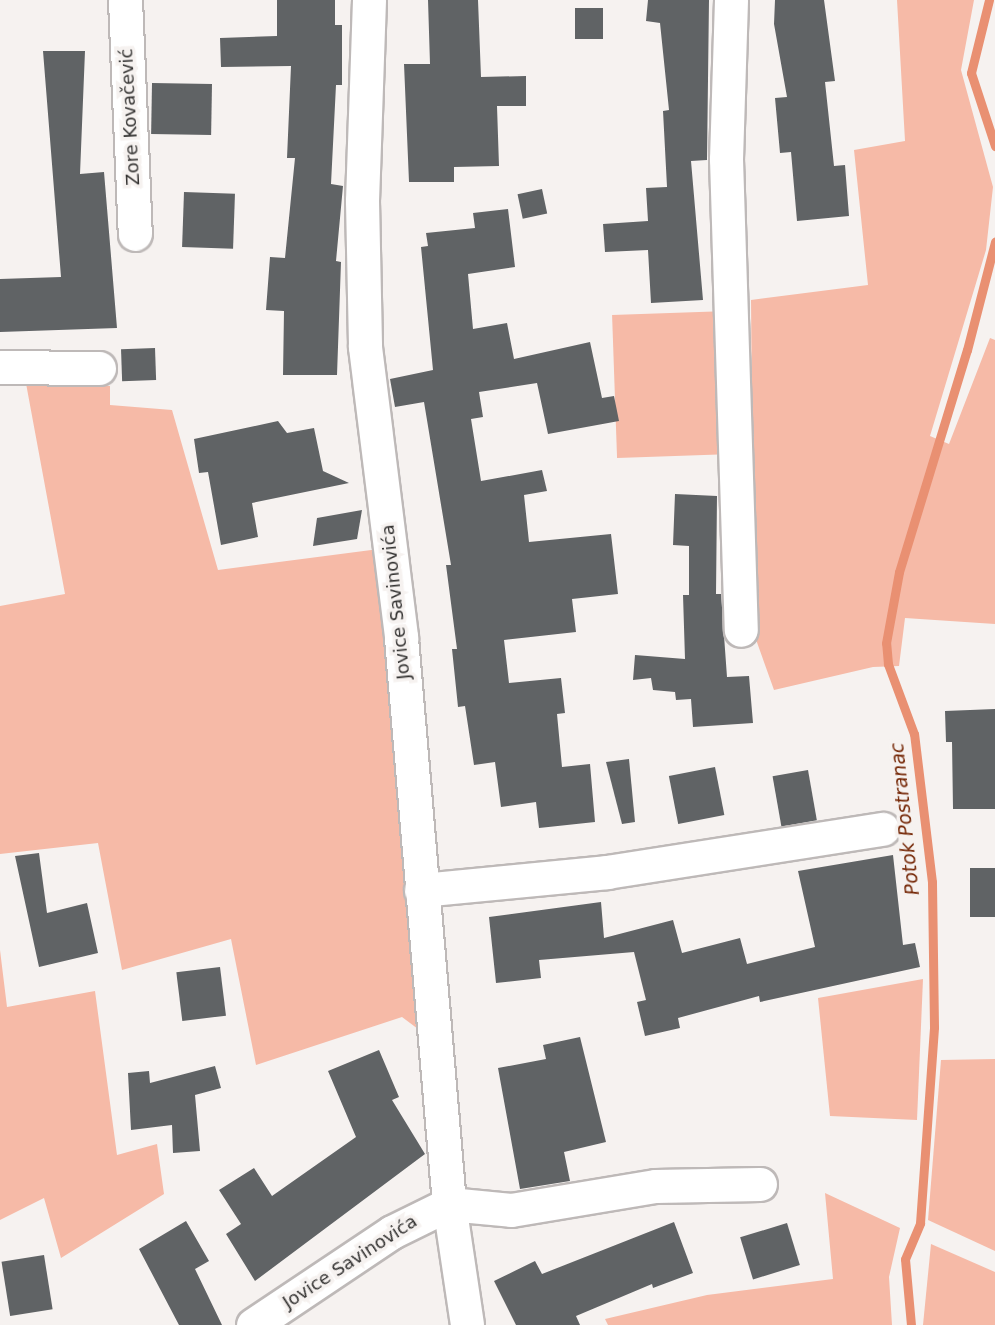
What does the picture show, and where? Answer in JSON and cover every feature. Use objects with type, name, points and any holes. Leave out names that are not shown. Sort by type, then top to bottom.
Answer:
[{"type":"street","name":"Zore Kovačević","points":[[125,0],[135,234]]},
{"type":"street","name":"Jovice Savinovića","points":[[369,0],[362,201],[365,347],[401,638],[449,1203],[467,1325]]},
{"type":"street","points":[[732,0],[726,159],[741,630]]},
{"type":"street","points":[[0,367],[99,368]]},
{"type":"street","points":[[421,890],[607,872],[883,829]]},
{"type":"street","points":[[449,1203],[511,1210],[655,1186],[760,1184]]},
{"type":"street","name":"Jovice Savinovića","points":[[253,1325],[392,1232],[449,1203]]},
{"type":"shaded area","points":[[897,0],[974,0],[961,70],[993,187],[986,250],[930,436],[949,444],[990,338],[995,340],[995,624],[905,618],[899,666],[873,667],[774,690],[754,634],[751,300],[868,285],[854,150],[905,141]]},
{"type":"shaded area","points":[[728,311],[733,454],[617,458],[612,315]]},
{"type":"shaded area","points":[[25,378],[110,386],[110,405],[172,410],[218,570],[379,549],[422,1032],[402,1017],[256,1065],[231,939],[122,970],[98,843],[0,854],[0,606],[65,594]]},
{"type":"shaded area","points":[[0,950],[7,1007],[95,991],[117,1155],[157,1144],[164,1194],[61,1258],[44,1198],[0,1220]]},
{"type":"shaded area","points":[[923,979],[917,1120],[830,1116],[818,998]]},
{"type":"shaded area","points":[[995,1059],[995,1251],[928,1220],[941,1060]]},
{"type":"shaded area","points":[[825,1193],[900,1228],[889,1277],[892,1325],[608,1325],[605,1319],[707,1295],[833,1279]]},
{"type":"shaded area","points":[[931,1244],[995,1272],[995,1325],[923,1325]]},
{"type":"building","points":[[277,0],[335,0],[335,25],[342,25],[342,85],[336,85],[331,184],[343,186],[336,261],[341,262],[337,375],[283,375],[284,311],[266,310],[270,257],[285,258],[295,158],[287,158],[291,66],[221,67],[220,38],[277,36]]},
{"type":"building","points":[[428,0],[478,0],[481,77],[526,76],[526,106],[497,106],[499,166],[454,167],[454,182],[409,182],[404,64],[430,64]]},
{"type":"building","points":[[648,0],[709,0],[707,160],[691,161],[703,300],[651,303],[648,250],[605,252],[603,224],[648,221],[646,188],[667,187],[663,111],[669,110],[660,23],[646,21]]},
{"type":"building","points":[[775,0],[824,0],[835,81],[825,82],[834,166],[845,165],[849,216],[797,221],[791,152],[780,153],[775,98],[787,97],[774,24]]},
{"type":"building","points":[[575,8],[603,8],[603,39],[575,39]]},
{"type":"building","points":[[43,51],[85,51],[80,174],[104,172],[117,328],[0,332],[0,279],[61,277]]},
{"type":"building","points":[[152,83],[212,84],[211,135],[151,134]]},
{"type":"building","points":[[542,189],[547,213],[523,219],[518,194]]},
{"type":"building","points":[[184,192],[235,194],[233,249],[182,247]]},
{"type":"building","points":[[508,209],[515,267],[468,274],[473,329],[507,323],[514,359],[590,342],[602,398],[614,396],[619,421],[548,434],[537,383],[479,392],[483,417],[471,419],[481,481],[542,470],[547,491],[524,495],[529,542],[611,534],[618,594],[572,599],[576,632],[504,640],[509,683],[561,678],[565,713],[557,714],[562,767],[590,764],[595,822],[539,828],[536,802],[501,807],[495,762],[474,765],[465,706],[458,707],[452,649],[457,649],[446,565],[451,565],[424,402],[395,407],[390,379],[433,370],[421,247],[428,246],[426,233],[475,228],[473,213]]},
{"type":"building","points":[[155,348],[156,380],[122,381],[121,349]]},
{"type":"building","points":[[278,421],[287,433],[314,428],[323,471],[349,483],[252,503],[258,537],[221,545],[208,472],[199,473],[194,439]]},
{"type":"building","points":[[675,494],[717,496],[716,594],[721,594],[727,677],[749,676],[753,723],[693,727],[691,699],[676,700],[675,692],[653,690],[651,678],[633,680],[635,655],[685,659],[683,595],[689,595],[689,546],[673,545]]},
{"type":"building","points":[[362,510],[357,539],[313,546],[317,518]]},
{"type":"building","points":[[995,709],[995,809],[953,809],[952,742],[946,742],[945,711]]},
{"type":"building","points":[[629,759],[635,822],[622,824],[606,762]]},
{"type":"building","points":[[715,767],[724,815],[678,824],[669,776]]},
{"type":"building","points":[[808,770],[817,820],[781,826],[773,776]]},
{"type":"building","points":[[39,853],[47,913],[87,903],[98,953],[39,967],[15,856]]},
{"type":"building","points":[[893,855],[903,945],[915,943],[920,967],[760,1002],[759,996],[678,1018],[680,1028],[645,1036],[637,1002],[646,1000],[634,952],[539,960],[541,978],[496,983],[489,917],[601,902],[604,938],[673,920],[682,953],[740,938],[747,964],[815,947],[798,871]]},
{"type":"building","points":[[970,868],[995,868],[995,917],[970,917]]},
{"type":"building","points":[[220,967],[226,1016],[182,1021],[176,972]]},
{"type":"building","points":[[580,1037],[606,1142],[564,1152],[570,1181],[520,1189],[498,1068],[546,1059],[543,1045]]},
{"type":"building","points":[[379,1050],[399,1097],[392,1100],[425,1154],[255,1281],[226,1234],[241,1224],[219,1190],[254,1168],[272,1196],[356,1137],[328,1071]]},
{"type":"building","points":[[215,1066],[221,1088],[195,1095],[200,1151],[173,1153],[172,1125],[131,1130],[128,1073],[149,1071],[150,1083]]},
{"type":"building","points":[[186,1221],[209,1261],[195,1269],[222,1325],[179,1325],[139,1249]]},
{"type":"building","points":[[674,1222],[693,1273],[653,1288],[652,1284],[576,1316],[580,1325],[516,1325],[494,1281],[535,1261],[542,1274]]},
{"type":"building","points":[[787,1223],[800,1265],[753,1279],[740,1237]]},
{"type":"building","points":[[44,1255],[53,1309],[10,1316],[2,1262]]},
{"type":"waterway","name":"Potok Postranac","points":[[989,0],[971,73],[995,146]]},
{"type":"waterway","name":"Potok Postranac","points":[[911,1325],[905,1259],[920,1223],[934,1027],[932,882],[914,734],[888,664],[886,643],[899,572],[967,350],[995,242]]}]
